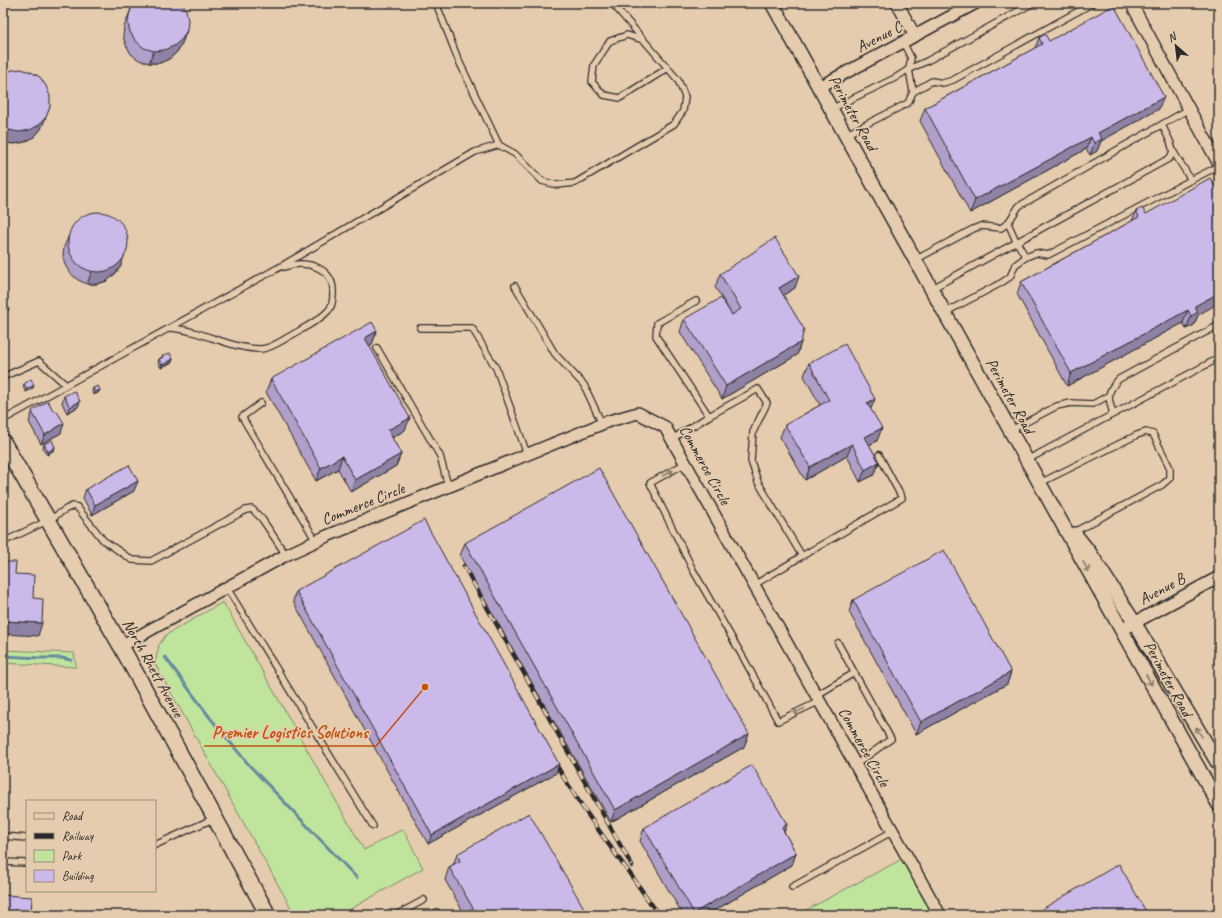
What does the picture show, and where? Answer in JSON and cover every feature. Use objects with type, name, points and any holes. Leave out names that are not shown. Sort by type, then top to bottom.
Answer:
[{"type":"main road","name":"North Rhett Avenue","points":[[3,442],[121,646],[268,915]]},
{"type":"street","name":"Perimeter Road","points":[[772,3],[1053,508],[1071,534],[1121,630],[1219,805]]},
{"type":"street","points":[[897,3],[915,36]]},
{"type":"street","name":"Avenue C","points":[[818,87],[976,3]]},
{"type":"street","points":[[1131,3],[1219,165]]},
{"type":"street","name":"Commerce Circle","points":[[121,646],[286,554],[527,454],[602,424],[638,413],[665,427],[940,915]]},
{"type":"street","points":[[1071,534],[1090,553],[1134,622],[1219,766]]},
{"type":"street","name":"Avenue B","points":[[1121,630],[1219,577]]},
{"type":"lane","points":[[436,3],[458,60],[499,145],[515,154],[542,181],[557,185],[575,183],[674,124],[683,111],[684,97],[678,80],[612,3]]},
{"type":"lane","points":[[831,109],[896,78],[909,69],[927,61],[1033,3]]},
{"type":"lane","points":[[913,92],[932,81],[943,83],[953,80],[1093,3]]},
{"type":"lane","points":[[644,40],[627,35],[610,40],[594,65],[592,82],[604,95],[620,98],[668,68]]},
{"type":"lane","points":[[845,135],[908,103],[913,92],[909,69],[911,58],[903,42]]},
{"type":"lane","points":[[915,260],[981,226],[1001,228],[1008,223],[1019,206],[1189,109]]},
{"type":"lane","points":[[1162,125],[1173,151],[1191,180]]},
{"type":"lane","points":[[3,420],[172,328],[475,152],[499,145]]},
{"type":"lane","points":[[931,289],[1016,241],[1170,158],[1173,151]]},
{"type":"lane","points":[[944,313],[1010,277],[1015,264],[1026,257],[1036,253],[1048,255],[1219,165]]},
{"type":"lane","points":[[1008,223],[1016,241],[1026,257]]},
{"type":"lane","points":[[172,328],[193,332],[246,347],[262,349],[271,347],[317,320],[328,311],[332,302],[333,289],[329,278],[319,268],[307,263],[290,264],[273,270]]},
{"type":"lane","points":[[515,286],[555,354],[584,385],[602,424]]},
{"type":"lane","points":[[696,301],[657,324],[656,336],[709,416]]},
{"type":"lane","points":[[1113,414],[1108,396],[1112,386],[1119,379],[1219,325]]},
{"type":"lane","points":[[420,328],[472,328],[496,368],[527,454]]},
{"type":"lane","points":[[377,348],[440,456],[448,486]]},
{"type":"lane","points":[[1027,460],[1219,358]]},
{"type":"lane","points":[[3,372],[5,376],[39,362],[66,385]]},
{"type":"lane","points":[[672,439],[709,416],[758,389],[767,403],[753,432],[751,461],[758,482],[802,556]]},
{"type":"lane","points":[[1010,430],[1057,406],[1071,403],[1093,404],[1108,396]]},
{"type":"lane","points":[[261,403],[242,417],[316,541]]},
{"type":"lane","points":[[1040,484],[1137,435],[1146,432],[1153,434],[1170,468],[1170,478],[1162,485],[1071,534]]},
{"type":"lane","points":[[754,585],[902,498],[878,455]]},
{"type":"lane","points":[[686,463],[650,483],[693,570],[778,722],[818,698],[854,673]]},
{"type":"lane","points":[[3,542],[73,506],[77,508],[103,540],[132,560],[151,562],[246,510],[252,509],[262,519],[286,554]]},
{"type":"lane","points":[[227,588],[373,826]]},
{"type":"lane","points":[[838,643],[891,739],[856,764]]},
{"type":"lane","points":[[156,845],[215,818]]},
{"type":"lane","points":[[792,887],[893,831]]},
{"type":"lane","points":[[3,836],[26,838]]},
{"type":"lane","points":[[3,862],[26,863]]},
{"type":"lane","points":[[400,914],[424,900]]},
{"type":"green space","points":[[223,602],[364,850],[403,829],[423,868],[340,915],[295,915],[155,664],[159,645],[166,635]]},
{"type":"green space","points":[[3,650],[74,653],[76,667],[3,663]]},
{"type":"green space","points":[[902,859],[934,915],[797,915]]},
{"type":"building","points":[[134,3],[182,3],[186,10],[188,20],[187,30],[182,39],[174,46],[164,50],[154,51],[144,48],[136,41],[130,32],[128,24],[129,15]]},
{"type":"building","points":[[1114,5],[1164,97],[1098,133],[1102,139],[1094,143],[1091,137],[975,200],[925,108],[1042,44],[1039,38],[1045,34],[1049,41]]},
{"type":"building","points":[[21,69],[40,77],[50,96],[50,107],[46,117],[39,125],[30,130],[19,132],[3,127],[3,74],[12,70]]},
{"type":"building","points":[[1210,178],[1219,194],[1219,293],[1195,306],[1198,312],[1191,316],[1188,310],[1071,373],[1021,282],[1139,217],[1136,211],[1142,208],[1146,214]]},
{"type":"building","points":[[98,212],[114,217],[119,221],[123,226],[128,242],[123,258],[119,263],[114,267],[98,272],[82,267],[77,263],[73,258],[68,242],[73,226],[77,221],[82,217]]},
{"type":"building","points":[[775,238],[799,276],[779,288],[804,329],[801,342],[726,386],[684,319],[721,298],[732,315],[741,309],[720,274]]},
{"type":"building","points":[[3,298],[9,308],[3,312]]},
{"type":"building","points":[[372,322],[377,331],[365,338],[410,418],[388,430],[401,454],[355,480],[342,456],[321,468],[271,379]]},
{"type":"building","points":[[845,344],[875,399],[867,403],[882,428],[865,437],[879,462],[865,470],[852,444],[810,467],[785,425],[829,400],[809,363]]},
{"type":"building","points":[[170,353],[173,359],[162,365],[159,359]]},
{"type":"building","points":[[31,379],[34,385],[27,389],[24,384]]},
{"type":"building","points":[[98,386],[100,390],[95,392],[93,388]]},
{"type":"building","points":[[74,391],[80,401],[70,407],[64,396]]},
{"type":"building","points":[[48,401],[54,412],[56,410],[64,423],[45,435],[32,412]]},
{"type":"building","points":[[52,440],[55,447],[48,452],[44,444]]},
{"type":"building","points":[[129,465],[138,481],[95,505],[86,489]]},
{"type":"building","points":[[599,468],[749,734],[615,810],[465,543]]},
{"type":"building","points":[[424,520],[559,764],[432,835],[296,591]]},
{"type":"building","points":[[944,550],[1011,672],[921,722],[853,600]]},
{"type":"building","points":[[3,558],[5,558],[5,562],[16,562],[15,574],[34,575],[33,598],[43,599],[42,623],[3,621]]},
{"type":"building","points":[[752,765],[787,824],[782,828],[796,853],[694,913],[644,828]]},
{"type":"building","points":[[529,813],[588,915],[477,915],[449,867],[460,861],[457,854]]},
{"type":"building","points":[[1119,864],[1148,915],[1032,915]]},
{"type":"building","points":[[3,895],[32,897],[31,915],[3,915]]},
{"type":"waterway","points":[[3,656],[62,658],[71,660]]},
{"type":"waterway","points":[[165,657],[211,719],[249,765],[357,878]]},
{"type":"railway","points":[[464,566],[632,866]]},
{"type":"railway","points":[[553,759],[577,799],[658,914]]},
{"type":"place","name":"Premier Logistics Solutions","points":[[425,687]]}]
